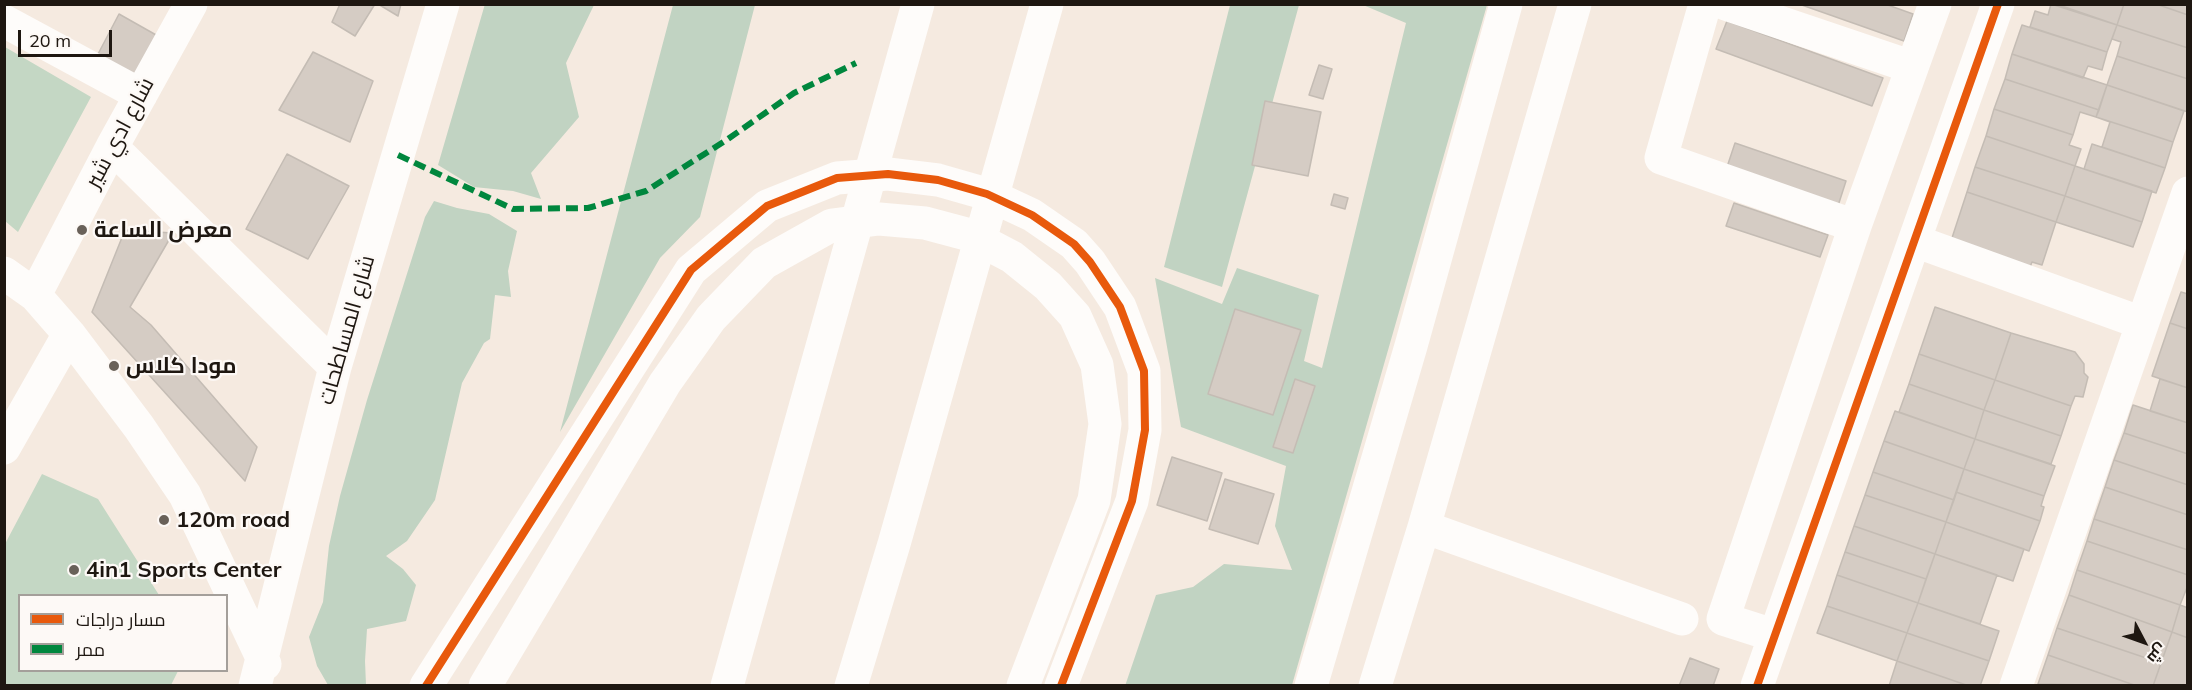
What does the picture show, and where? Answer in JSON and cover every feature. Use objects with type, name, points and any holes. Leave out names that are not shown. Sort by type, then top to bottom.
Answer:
[{"type":"main road","name":"شارع ادي شير","points":[[35,295],[190,4]]},
{"type":"main road","name":"شارع المساطحات","points":[[265,677],[335,367],[443,4]]},
{"type":"main road","points":[[727,686],[918,4]]},
{"type":"main road","points":[[851,686],[894,544],[1047,4]]},
{"type":"main road","points":[[1311,686],[1411,346],[1506,4]]},
{"type":"main road","points":[[1375,686],[1424,527],[1575,4]]},
{"type":"main road","points":[[1706,4],[1661,158],[1855,226]]},
{"type":"main road","points":[[1726,4],[1912,67]]},
{"type":"main road","points":[[1773,635],[1723,619],[1855,226],[1935,4]]},
{"type":"main road","points":[[1756,686],[1998,4]]},
{"type":"main road","points":[[4,21],[141,95]]},
{"type":"main road","points":[[112,147],[335,367]]},
{"type":"main road","points":[[426,686],[691,270],[767,206],[837,178],[898,176],[938,180],[987,194],[1032,215],[1074,244],[1090,262],[1120,307],[1144,371],[1145,430],[1132,501],[1061,686]]},
{"type":"main road","points":[[2016,686],[2187,193]]},
{"type":"main road","points":[[485,686],[665,383],[711,318],[764,263],[832,225],[879,219],[925,223],[970,235],[1012,257],[1048,286],[1075,316],[1097,365],[1105,424],[1094,500],[1023,686]]},
{"type":"main road","points":[[1915,241],[2142,323]]},
{"type":"main road","points":[[4,273],[35,295],[69,334],[139,427],[186,495],[265,677]]},
{"type":"main road","points":[[5,446],[69,334]]},
{"type":"main road","points":[[1424,527],[1682,619]]},
{"type":"green space","points":[[485,4],[594,5],[566,63],[579,117],[531,173],[541,199],[513,191],[474,187],[438,165]]},
{"type":"green space","points":[[673,5],[755,5],[700,217],[660,258],[560,432]]},
{"type":"green space","points":[[1230,5],[1299,5],[1222,287],[1164,267]]},
{"type":"green space","points":[[1363,5],[1487,5],[1292,685],[1125,686],[1156,595],[1193,587],[1224,564],[1292,570],[1275,526],[1286,466],[1181,427],[1155,278],[1222,304],[1237,268],[1319,295],[1304,361],[1322,368],[1406,23]]},
{"type":"green space","points":[[5,47],[91,97],[18,232],[5,221]]},
{"type":"green space","points":[[434,201],[489,214],[517,231],[508,271],[511,297],[495,295],[490,339],[484,343],[462,383],[435,500],[407,541],[386,556],[403,569],[416,585],[406,621],[367,629],[366,685],[328,685],[317,666],[309,637],[323,602],[329,546],[340,496],[367,400],[425,217]]},
{"type":"green space","name":"4in1 Sports Center","points":[[42,474],[98,499],[158,594],[18,594],[18,672],[178,672],[171,685],[5,685],[5,544]]},
{"type":"building","points":[[340,4],[375,4],[355,36],[332,22]]},
{"type":"building","points":[[378,4],[401,4],[398,16]]},
{"type":"building","points":[[1799,4],[1885,4],[1913,14],[1904,41]]},
{"type":"building","points":[[2051,4],[2117,25],[2107,52],[2030,27],[2035,11],[2048,15]]},
{"type":"building","points":[[2056,4],[2124,4],[2117,25]]},
{"type":"building","points":[[2124,4],[2156,4],[2188,15],[2188,48],[2117,25]]},
{"type":"building","points":[[2156,4],[2188,4],[2188,15]]},
{"type":"building","points":[[119,14],[165,40],[140,80],[97,56]]},
{"type":"building","points":[[1727,21],[1883,78],[1872,106],[1716,49]]},
{"type":"building","points":[[2022,25],[2107,52],[2102,70],[2088,66],[2083,78],[2012,54]]},
{"type":"building","points":[[2117,25],[2188,48],[2188,79],[2117,56],[2121,42],[2112,39]]},
{"type":"building","points":[[313,52],[373,81],[350,142],[279,110]]},
{"type":"building","points":[[2012,54],[2107,85],[2099,110],[2005,79]]},
{"type":"building","points":[[2117,56],[2188,79],[2188,112],[2107,85]]},
{"type":"building","points":[[1319,65],[1332,69],[1323,99],[1309,95]]},
{"type":"building","points":[[2005,79],[2099,110],[2096,117],[2080,112],[2073,135],[1994,109]]},
{"type":"building","points":[[2107,85],[2184,111],[2173,142],[2096,117]]},
{"type":"building","points":[[1265,101],[1321,112],[1308,176],[1252,165]]},
{"type":"building","points":[[1994,109],[2073,135],[2069,145],[2081,149],[2075,166],[1986,136]]},
{"type":"building","points":[[2096,117],[2173,142],[2165,168],[2102,147],[2110,122]]},
{"type":"building","points":[[1986,136],[2075,166],[2065,196],[1975,167]]},
{"type":"building","points":[[1735,143],[1846,181],[1837,209],[1726,170]]},
{"type":"building","points":[[2092,144],[2165,168],[2156,193],[2084,169]]},
{"type":"building","points":[[287,154],[349,186],[308,259],[246,229]]},
{"type":"building","points":[[2075,166],[2152,191],[2142,222],[2065,196]]},
{"type":"building","points":[[1975,167],[2065,196],[2056,222],[1967,192]]},
{"type":"building","points":[[1967,192],[2056,222],[2042,265],[2032,262],[2029,270],[1950,244]]},
{"type":"building","points":[[1334,194],[1348,198],[1345,209],[1331,205]]},
{"type":"building","points":[[2065,196],[2142,222],[2133,247],[2056,222]]},
{"type":"building","points":[[1734,203],[1828,235],[1820,257],[1726,226]]},
{"type":"building","points":[[125,230],[173,233],[130,307],[151,325],[257,447],[245,481],[92,312]]},
{"type":"building","points":[[2181,292],[2188,294],[2188,329],[2170,323]]},
{"type":"building","points":[[1935,307],[2011,333],[1995,380],[1919,354]]},
{"type":"building","points":[[1235,309],[1301,330],[1273,415],[1208,394]]},
{"type":"building","points":[[2170,323],[2188,329],[2188,388],[2152,376]]},
{"type":"building","points":[[2011,333],[2075,352],[2084,364],[2084,373],[2088,377],[2083,397],[2075,396],[2071,406],[1995,380]]},
{"type":"building","points":[[1919,354],[1995,380],[1984,410],[1909,384]]},
{"type":"building","points":[[1295,379],[1315,386],[1293,453],[1273,447]]},
{"type":"building","points":[[2160,379],[2188,388],[2188,423],[2150,411]]},
{"type":"building","points":[[1995,380],[2071,406],[2061,436],[1984,410]]},
{"type":"building","points":[[1909,384],[1984,410],[1975,439],[1899,412]]},
{"type":"building","points":[[2133,405],[2188,423],[2188,454],[2124,433]]},
{"type":"building","points":[[1984,410],[2061,436],[2051,464],[1975,439]]},
{"type":"building","points":[[1895,411],[1975,439],[1964,469],[1884,441]]},
{"type":"building","points":[[2124,433],[2188,454],[2188,485],[2114,460]]},
{"type":"building","points":[[1975,439],[2055,466],[2044,496],[1964,469]]},
{"type":"building","points":[[1884,441],[1964,469],[1954,500],[1873,472]]},
{"type":"building","points":[[1172,457],[1222,473],[1207,521],[1157,505]]},
{"type":"building","points":[[2114,460],[2188,485],[2188,515],[2105,487]]},
{"type":"building","points":[[1964,469],[2044,496],[2040,521],[1956,492]]},
{"type":"building","points":[[1873,472],[1954,500],[1946,522],[1865,495]]},
{"type":"building","points":[[1225,479],[1274,494],[1258,544],[1209,529]]},
{"type":"building","points":[[2105,487],[2188,515],[2188,550],[2094,519]]},
{"type":"building","points":[[1956,492],[2040,521],[2029,551],[1946,522]]},
{"type":"building","points":[[1865,495],[1946,522],[1935,554],[1854,526]]},
{"type":"building","points":[[2094,519],[2188,550],[2188,575],[2087,541]]},
{"type":"building","points":[[1946,522],[2024,549],[2013,581],[1935,554]]},
{"type":"building","points":[[1854,526],[1935,554],[1926,579],[1845,552]]},
{"type":"building","points":[[2087,541],[2188,575],[2188,585],[2180,605],[2077,570]]},
{"type":"building","points":[[1845,552],[1926,579],[1918,603],[1837,575]]},
{"type":"building","points":[[1935,554],[1997,575],[1980,624],[1918,603]]},
{"type":"building","points":[[2077,570],[2180,605],[2172,632],[2069,595]]},
{"type":"building","points":[[1837,575],[1918,603],[1907,633],[1827,606]]},
{"type":"building","points":[[2069,595],[2172,632],[2161,663],[2057,628]]},
{"type":"building","points":[[1918,603],[1999,631],[1989,661],[1907,633]]},
{"type":"building","points":[[2180,605],[2188,608],[2188,638],[2172,632]]},
{"type":"building","points":[[1827,606],[1907,633],[1897,661],[1817,633]]},
{"type":"building","points":[[2057,628],[2161,663],[2153,686],[2137,686],[2048,655]]},
{"type":"building","points":[[2172,632],[2188,638],[2188,686],[2153,686]]},
{"type":"building","points":[[1907,633],[1989,661],[1980,686],[1969,686],[1897,661]]},
{"type":"building","points":[[2048,655],[2137,686],[2038,684]]},
{"type":"building","points":[[1690,658],[1719,669],[1713,686],[1679,686]]},
{"type":"building","points":[[1897,661],[1969,686],[1889,686]]},
{"type":"marked path","points":[[398,155],[513,209],[588,208],[646,191],[725,141],[794,93],[856,63]]},
{"type":"cycle path","points":[[1757,686],[1998,4]]},
{"type":"cycle path","points":[[426,686],[691,270],[767,206],[837,178],[888,174],[938,180],[987,194],[1032,215],[1074,244],[1090,262],[1120,307],[1144,371],[1145,430],[1132,501],[1061,686]]},
{"type":"place","name":"معرض الساعة","points":[[82,230]]},
{"type":"place","name":"مودا كلاس","points":[[114,366]]},
{"type":"place","name":"120m road","points":[[164,520]]},
{"type":"place","name":"4in1 Sports Center","points":[[74,570]]}]
